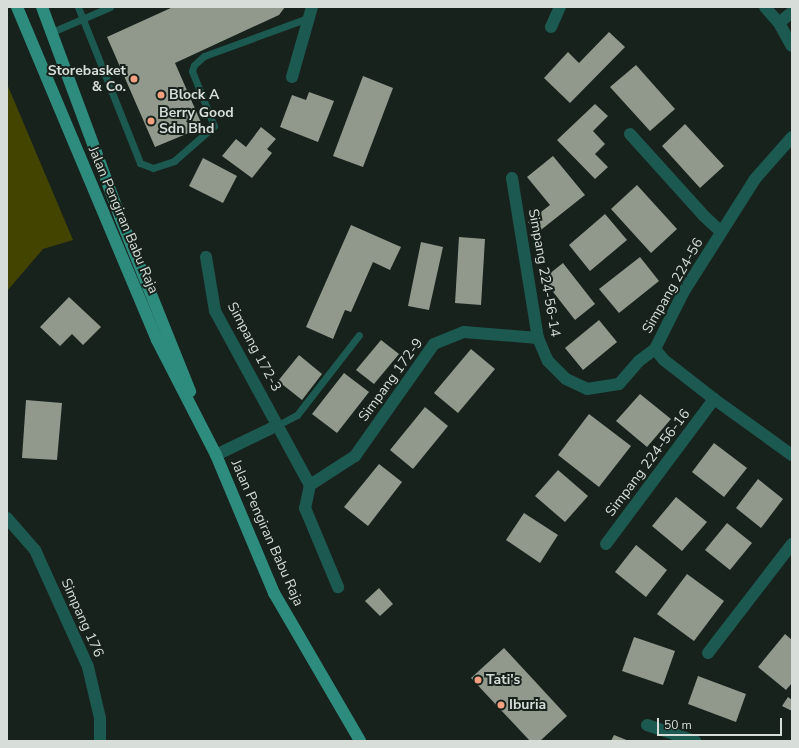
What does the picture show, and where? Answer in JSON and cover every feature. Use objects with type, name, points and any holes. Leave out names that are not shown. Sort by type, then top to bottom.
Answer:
[{"type":"main road","name":"Jalan Pengiran Babu Raja","points":[[17,7],[157,340],[216,455],[274,593],[360,741]]},
{"type":"main road","name":"Jalan Pengiran Babu Raja","points":[[42,7],[120,217],[170,336],[209,441]]},
{"type":"street","points":[[551,27],[560,7]]},
{"type":"street","points":[[764,7],[779,23],[792,46]]},
{"type":"street","points":[[292,77],[310,12]]},
{"type":"street","points":[[779,23],[792,12]]},
{"type":"street","points":[[630,134],[704,216],[721,232]]},
{"type":"street","name":"Simpang 224-56","points":[[792,136],[755,179],[683,293],[655,349],[664,360],[714,399],[792,455]]},
{"type":"street","name":"Simpang 224-56-14","points":[[512,178],[538,338],[548,361],[566,379],[587,389],[619,384],[639,361],[655,349]]},
{"type":"street","name":"Simpang 172-3","points":[[206,257],[215,310],[310,485]]},
{"type":"street","name":"Simpang 172-9","points":[[310,485],[355,456],[434,344],[464,332],[538,338]]},
{"type":"street","name":"Simpang 224-56-16","points":[[606,544],[714,399]]},
{"type":"street","points":[[216,455],[278,425]]},
{"type":"street","points":[[310,485],[305,508],[338,587]]},
{"type":"street","name":"Simpang 176","points":[[7,518],[35,550],[88,668],[100,718],[100,741]]},
{"type":"street","points":[[708,653],[792,544]]},
{"type":"street","points":[[647,725],[694,741]]},
{"type":"lane","points":[[78,7],[140,163],[153,168],[174,161],[214,126],[192,71],[194,65],[204,56],[310,12]]},
{"type":"lane","points":[[52,32],[110,7]]},
{"type":"lane","points":[[278,425],[297,415],[359,335]]},
{"type":"shaded area","points":[[7,84],[73,240],[43,249],[7,291]]},
{"type":"building","name":"Block A","points":[[173,7],[285,7],[279,15],[175,63],[203,127],[155,147],[107,37]]},
{"type":"building","points":[[609,32],[625,47],[570,103],[544,78],[568,52],[579,63]]},
{"type":"building","points":[[636,65],[675,109],[650,131],[610,87]]},
{"type":"building","points":[[363,76],[393,88],[363,167],[333,156]]},
{"type":"building","points":[[309,92],[334,101],[318,142],[280,127],[292,95],[306,100]]},
{"type":"building","points":[[595,104],[608,116],[593,131],[605,144],[595,154],[608,167],[595,179],[557,140]]},
{"type":"building","points":[[685,124],[724,166],[700,188],[662,146]]},
{"type":"building","points":[[261,127],[276,139],[267,149],[272,153],[252,178],[222,156],[236,139],[246,147]]},
{"type":"building","points":[[553,156],[585,195],[537,233],[528,222],[550,205],[527,177]]},
{"type":"building","points":[[203,158],[237,176],[223,203],[189,186]]},
{"type":"building","points":[[637,185],[677,229],[651,253],[611,209]]},
{"type":"building","points":[[605,214],[627,240],[590,271],[569,245]]},
{"type":"building","points":[[351,225],[401,247],[390,270],[373,262],[351,312],[345,310],[333,339],[306,327]]},
{"type":"building","points":[[459,237],[485,239],[481,305],[455,303]]},
{"type":"building","points":[[421,242],[443,247],[429,310],[408,306]]},
{"type":"building","points":[[640,257],[659,281],[619,313],[599,289]]},
{"type":"building","points":[[563,263],[595,304],[575,320],[543,279]]},
{"type":"building","points":[[69,297],[101,327],[83,345],[72,334],[60,346],[40,327]]},
{"type":"building","points":[[599,320],[617,342],[583,370],[565,348]]},
{"type":"building","points":[[381,340],[399,354],[374,384],[356,370]]},
{"type":"building","points":[[471,349],[495,369],[458,413],[434,393]]},
{"type":"building","points":[[299,355],[322,374],[302,400],[278,381]]},
{"type":"building","points":[[344,373],[369,392],[337,433],[312,414]]},
{"type":"building","points":[[640,394],[671,419],[647,447],[616,421]]},
{"type":"building","points":[[26,400],[62,403],[57,460],[22,458]]},
{"type":"building","points":[[425,407],[448,426],[413,469],[390,450]]},
{"type":"building","points":[[589,414],[631,446],[599,487],[558,455]]},
{"type":"building","points":[[714,443],[747,468],[724,497],[692,472]]},
{"type":"building","points":[[379,464],[402,482],[368,526],[344,507]]},
{"type":"building","points":[[558,470],[588,496],[565,522],[535,496]]},
{"type":"building","points":[[758,479],[783,499],[761,528],[736,508]]},
{"type":"building","points":[[676,497],[707,522],[682,551],[652,526]]},
{"type":"building","points":[[524,513],[558,535],[540,563],[506,540]]},
{"type":"building","points":[[727,523],[752,543],[730,570],[705,550]]},
{"type":"building","points":[[636,545],[667,570],[646,597],[615,572]]},
{"type":"building","points":[[687,574],[724,601],[694,641],[657,614]]},
{"type":"building","points":[[379,588],[393,604],[380,616],[365,601]]},
{"type":"building","points":[[785,634],[792,640],[792,683],[786,690],[758,667]]},
{"type":"building","points":[[634,637],[675,651],[663,685],[622,671]]},
{"type":"building","points":[[504,648],[567,716],[540,741],[530,741],[471,678]]},
{"type":"building","points":[[698,676],[746,694],[736,722],[688,704]]},
{"type":"building","points":[[788,697],[792,700],[792,711],[782,706]]},
{"type":"building","points":[[614,735],[629,741],[611,741]]},
{"type":"place","name":"Storebasket & Co.","points":[[134,79]]},
{"type":"place","name":"Block A","points":[[161,95]]},
{"type":"place","name":"Berry Good Sdn Bhd","points":[[151,121]]},
{"type":"place","name":"Tati's","points":[[478,680]]},
{"type":"place","name":"Iburia","points":[[501,705]]}]
